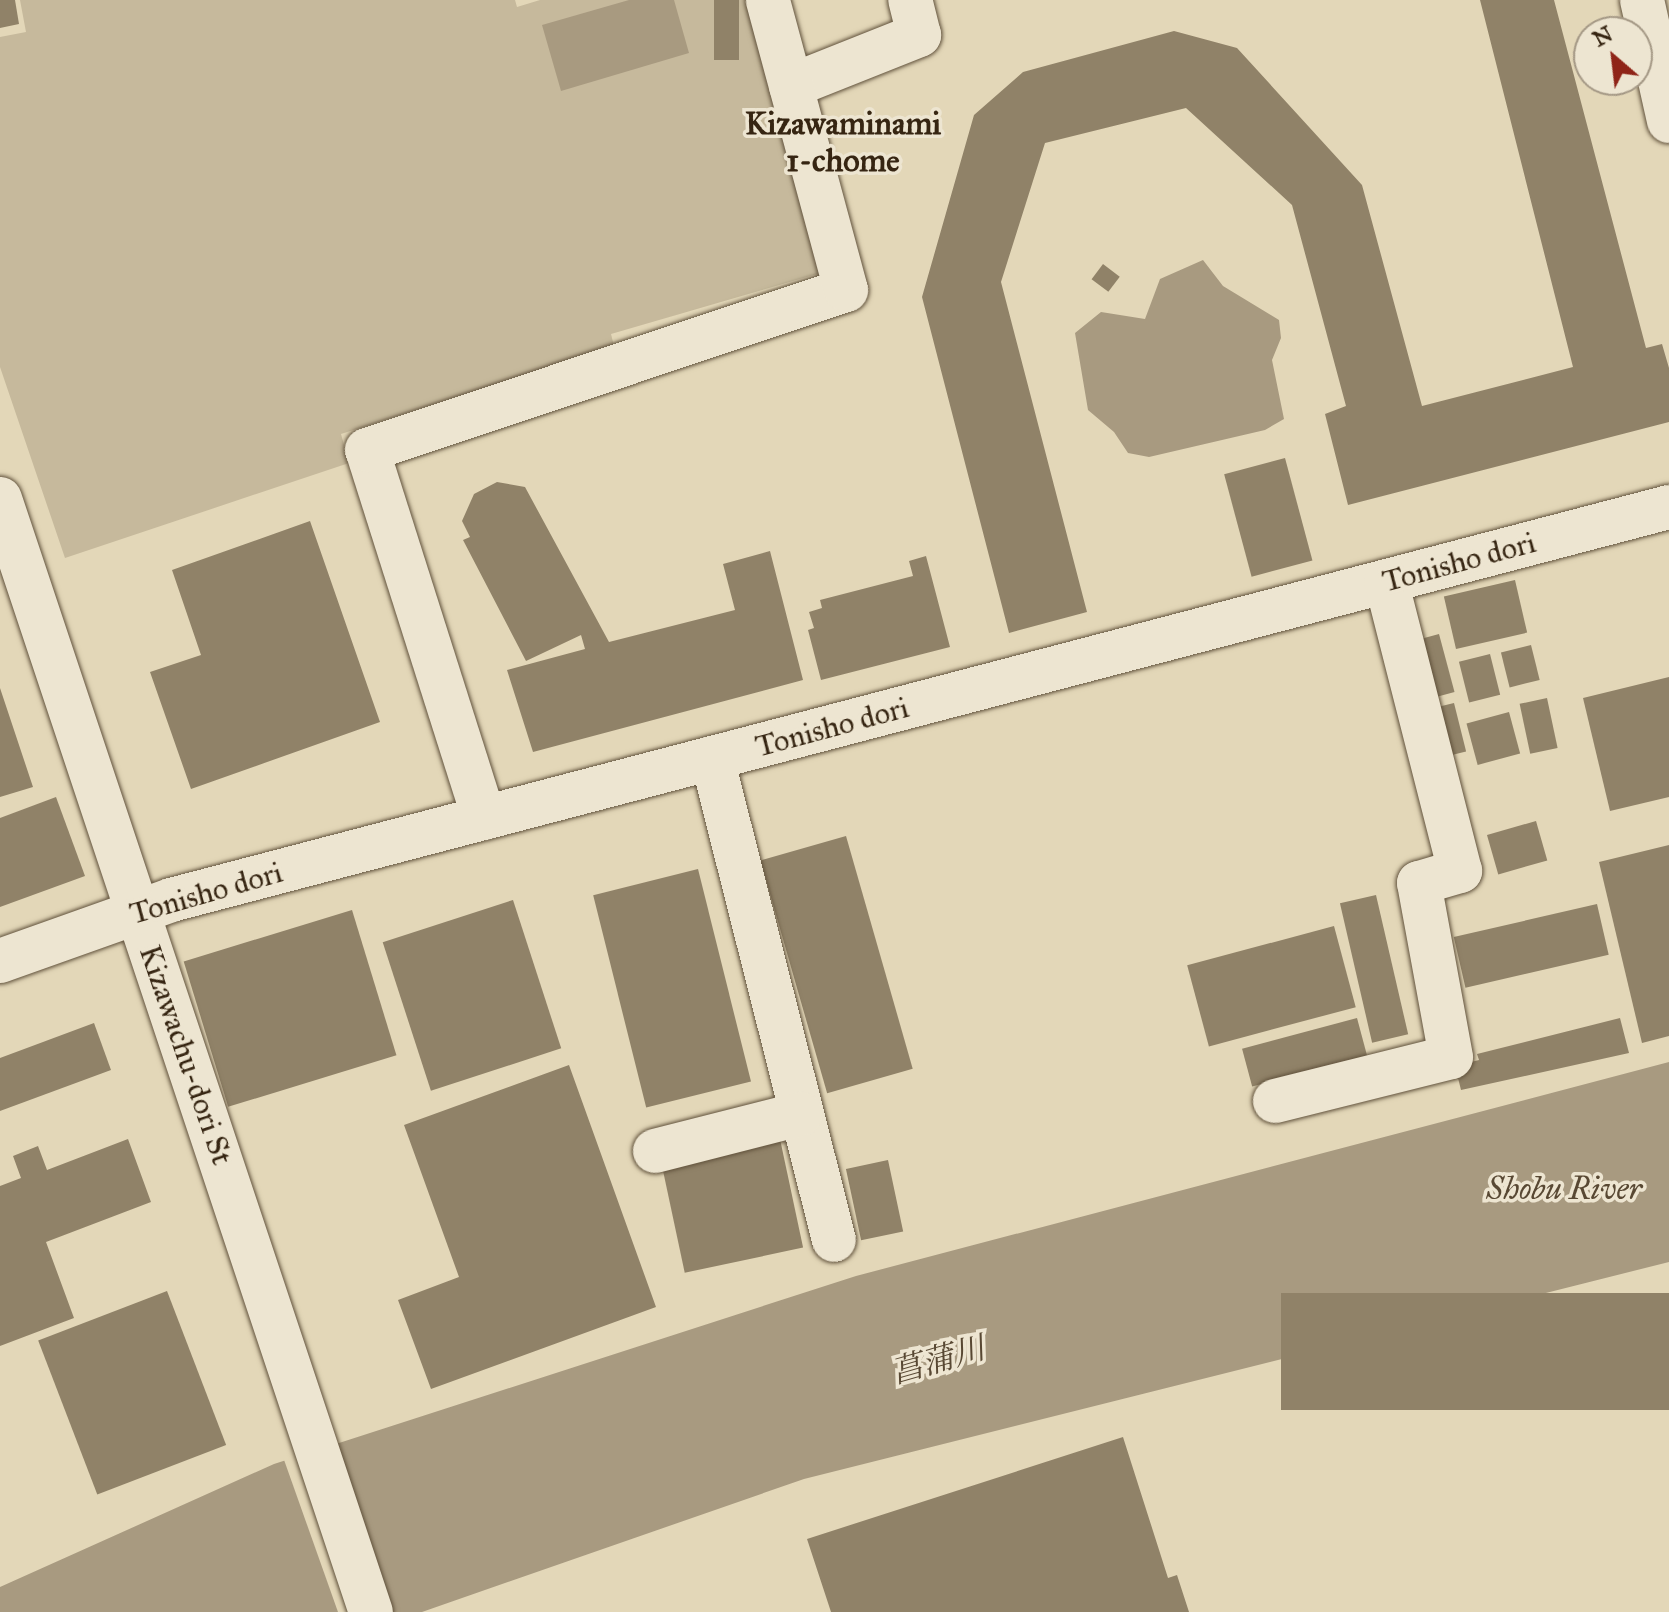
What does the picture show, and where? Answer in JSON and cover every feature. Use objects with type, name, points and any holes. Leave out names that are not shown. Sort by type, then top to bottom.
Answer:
[{"type":"street","points":[[484,818],[367,450],[846,290],[768,0]]},
{"type":"street","points":[[791,86],[919,35],[910,0]]},
{"type":"street","points":[[1642,0],[1669,121]]},
{"type":"street","name":"Kizawachu-dori St","points":[[0,499],[371,1612]]},
{"type":"street","name":"Tonisho dori","points":[[0,961],[137,911],[1669,507]]},
{"type":"street","points":[[1275,1101],[1451,1057],[1419,883],[1460,871],[1386,581]]},
{"type":"street","points":[[712,758],[834,1240]]},
{"type":"street","points":[[655,1151],[800,1114]]},
{"type":"shaded area","points":[[20,0],[515,0],[517,7],[540,0],[746,0],[824,272],[611,334],[614,346],[341,434],[349,463],[65,558],[0,367],[0,37],[26,32]]},
{"type":"water","points":[[629,0],[674,0],[689,53],[561,91],[542,25]]},
{"type":"water","points":[[1203,260],[1223,286],[1279,320],[1281,338],[1272,360],[1284,419],[1265,430],[1149,457],[1128,453],[1114,432],[1088,410],[1075,333],[1101,312],[1145,319],[1160,279]]},
{"type":"water","name":"Shobu River","points":[[1669,1062],[1669,1262],[804,1479],[422,1612],[0,1612],[0,1587],[274,1464],[856,1276]]},
{"type":"pier","points":[[335,1440],[392,1612],[338,1612],[283,1457]]},
{"type":"building","points":[[0,0],[15,0],[19,24],[0,28]]},
{"type":"building","points":[[714,0],[739,0],[739,60],[714,60]]},
{"type":"building","points":[[1480,0],[1554,0],[1573,72],[1573,96],[1579,96],[1646,348],[1662,344],[1669,368],[1669,422],[1348,505],[1325,414],[1346,406],[1292,205],[1186,108],[1045,143],[1001,282],[1087,612],[1009,633],[922,297],[974,115],[1023,72],[1174,31],[1237,48],[1362,185],[1422,406],[1573,367]]},
{"type":"building","points":[[1103,264],[1120,277],[1108,292],[1092,279]]},
{"type":"building","points":[[1285,458],[1312,560],[1252,577],[1224,474]]},
{"type":"building","points":[[497,482],[525,487],[609,642],[735,610],[723,564],[770,551],[803,680],[533,752],[507,670],[585,649],[581,635],[526,661],[463,540],[470,537],[462,521],[474,494]]},
{"type":"building","points":[[310,521],[380,722],[191,789],[150,672],[201,655],[172,570]]},
{"type":"building","points":[[926,556],[950,647],[821,680],[808,630],[814,628],[809,612],[822,608],[820,600],[913,576],[909,561]]},
{"type":"building","points":[[1515,580],[1527,633],[1456,649],[1444,596]]},
{"type":"building","points":[[1439,634],[1455,692],[1435,697],[1420,639]]},
{"type":"building","points":[[1531,645],[1540,680],[1510,687],[1501,652]]},
{"type":"building","points":[[1490,654],[1500,695],[1469,702],[1459,662]]},
{"type":"building","points":[[1669,677],[1669,797],[1610,811],[1583,698]]},
{"type":"building","points":[[0,688],[33,787],[0,797]]},
{"type":"building","points":[[1547,698],[1558,748],[1530,754],[1520,704]]},
{"type":"building","points":[[1454,703],[1466,752],[1448,756],[1436,708]]},
{"type":"building","points":[[1509,712],[1520,754],[1478,765],[1466,723]]},
{"type":"building","points":[[56,797],[85,876],[0,907],[0,818]]},
{"type":"building","points":[[1536,821],[1547,860],[1498,874],[1487,835]]},
{"type":"building","points":[[846,836],[913,1069],[827,1093],[760,861]]},
{"type":"building","points":[[1669,845],[1669,1036],[1642,1043],[1599,862]]},
{"type":"building","points":[[698,869],[751,1081],[646,1108],[593,895]]},
{"type":"building","points":[[1376,895],[1408,1034],[1372,1043],[1340,903]]},
{"type":"building","points":[[513,900],[561,1048],[431,1091],[383,942]]},
{"type":"building","points":[[1597,904],[1609,955],[1465,988],[1454,937]]},
{"type":"building","points":[[352,910],[396,1055],[228,1107],[184,961]]},
{"type":"building","points":[[1334,926],[1356,1007],[1209,1046],[1187,965]]},
{"type":"building","points":[[1357,1018],[1367,1056],[1252,1086],[1242,1049]]},
{"type":"building","points":[[1620,1018],[1629,1053],[1461,1090],[1455,1066],[1479,1060],[1477,1054]]},
{"type":"building","points":[[94,1023],[111,1070],[0,1111],[0,1058]]},
{"type":"building","points":[[569,1065],[656,1307],[431,1389],[398,1300],[459,1277],[404,1125]]},
{"type":"building","points":[[128,1139],[151,1202],[46,1242],[74,1318],[0,1346],[0,1186],[21,1178],[13,1156],[38,1146],[47,1170]]},
{"type":"building","points":[[780,1139],[803,1248],[685,1273],[662,1164]]},
{"type":"building","points":[[888,1160],[903,1231],[861,1240],[846,1169]]},
{"type":"building","points":[[167,1291],[226,1445],[97,1494],[38,1340]]},
{"type":"building","points":[[1281,1293],[1669,1293],[1669,1410],[1281,1410]]},
{"type":"building","points":[[1123,1437],[1168,1578],[1177,1575],[1189,1612],[831,1612],[807,1539]]},
{"type":"district","name":"Kizawaminami 1-chome","points":[[843,144]]},
{"type":"water label","name":"菖蒲川","points":[[938,1361]]}]
